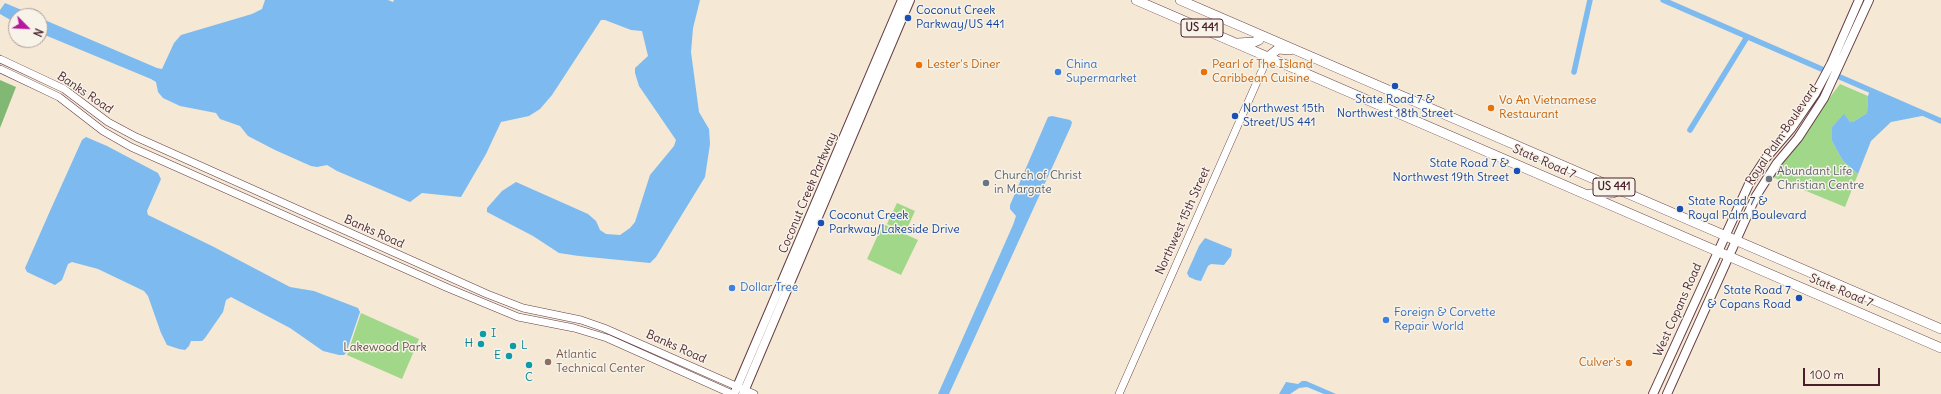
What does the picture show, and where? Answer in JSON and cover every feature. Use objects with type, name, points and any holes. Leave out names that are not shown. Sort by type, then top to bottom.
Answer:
[{"type":"main road","name":"Coconut Creek Parkway","points":[[738,392],[902,0]]},
{"type":"main road","name":"Coconut Creek Parkway","points":[[738,392],[882,69],[910,0]]},
{"type":"main road","name":"State Road 7","points":[[1136,0],[1941,348]]},
{"type":"main road","name":"State Road 7","points":[[1180,0],[1941,329]]},
{"type":"main road","name":"Royal Palm Boulevard","points":[[1725,235],[1755,175],[1792,129],[1824,78],[1859,0]]},
{"type":"main road","name":"Royal Palm Boulevard","points":[[1735,240],[1765,181],[1801,133],[1832,82],[1869,0]]},
{"type":"main road","points":[[1237,43],[1254,42],[1262,35]]},
{"type":"main road","points":[[1268,57],[1278,49],[1295,50]]},
{"type":"main road","points":[[877,58],[882,64],[882,69]]},
{"type":"main road","points":[[1587,194],[1614,193],[1619,189]]},
{"type":"main road","name":"West Copans Road","points":[[1653,394],[1725,235]]},
{"type":"main road","name":"West Copans Road","points":[[1667,394],[1735,240]]},
{"type":"street","name":"Northwest 15th Street","points":[[1119,394],[1268,57]]},
{"type":"street","name":"Banks Road","points":[[0,59],[59,87],[108,122],[161,149],[505,302],[604,328],[738,392]]},
{"type":"street","name":"Banks Road","points":[[0,69],[59,97],[109,134],[166,163],[494,308],[518,317],[574,328],[607,338],[738,392],[754,394]]},
{"type":"street","points":[[109,134],[155,153],[161,149]]},
{"type":"green space","points":[[0,80],[16,87],[0,128]]},
{"type":"green space","points":[[1840,84],[1868,96],[1867,113],[1853,122],[1850,122],[1844,115],[1832,127],[1832,141],[1843,161],[1858,174],[1845,207],[1770,176]]},
{"type":"green space","points":[[897,203],[915,211],[905,233],[887,224]]},
{"type":"green space","points":[[883,224],[918,240],[901,275],[867,259]]},
{"type":"green space","name":"Lakewood Park","points":[[361,313],[419,339],[402,379],[347,355]]},
{"type":"water","points":[[265,0],[388,0],[393,2],[394,0],[700,0],[693,28],[691,52],[699,112],[709,129],[710,144],[705,177],[656,257],[650,263],[559,253],[533,236],[487,212],[487,208],[502,191],[516,182],[588,214],[596,221],[600,230],[606,234],[620,235],[630,228],[635,222],[650,175],[674,146],[676,140],[639,86],[635,68],[648,56],[642,31],[631,30],[605,20],[601,20],[552,95],[540,109],[529,116],[501,122],[486,154],[461,197],[422,193],[410,202],[337,171],[327,165],[317,167],[311,166],[275,150],[248,136],[240,126],[220,119],[216,113],[180,106],[163,98],[158,92],[156,82],[151,79],[48,36],[48,21],[162,69],[174,43],[181,35],[252,14],[262,9]]},
{"type":"water","points":[[5,3],[17,8],[8,8],[8,18],[0,14],[0,10]]},
{"type":"water","points":[[1870,90],[1927,115],[1891,122],[1871,141],[1858,174],[1843,161],[1832,141],[1832,127],[1844,114],[1850,122],[1853,122],[1867,113],[1868,96]]},
{"type":"water","points":[[1052,116],[1070,120],[1072,122],[1071,126],[949,394],[938,394],[1013,225],[1016,216],[1010,209],[1010,205],[1048,117]]},
{"type":"water","points":[[86,137],[107,146],[158,173],[161,179],[147,211],[148,215],[212,246],[290,287],[314,291],[358,308],[360,312],[346,353],[344,355],[339,355],[323,351],[290,328],[231,297],[226,300],[223,312],[202,341],[191,341],[185,350],[179,349],[167,345],[161,333],[148,296],[144,291],[98,269],[72,262],[68,264],[62,280],[55,285],[27,272],[25,268],[82,140]]},
{"type":"water","points":[[1205,238],[1232,249],[1231,256],[1224,265],[1211,264],[1208,266],[1201,281],[1189,277],[1187,273],[1199,246]]},
{"type":"water","points":[[1302,381],[1306,381],[1336,394],[1324,394],[1307,387],[1299,388],[1290,394],[1279,394],[1286,382],[1298,384]]},
{"type":"waterway","points":[[1574,72],[1590,0]]},
{"type":"waterway","points":[[1663,0],[1941,121]]},
{"type":"waterway","points":[[1690,130],[1747,37]]},
{"type":"place","name":"Coconut Creek Parkway/US 441","points":[[908,18]]},
{"type":"place","name":"Lester's Diner","points":[[919,65]]},
{"type":"place","name":"China Supermarket","points":[[1058,72]]},
{"type":"place","name":"Pearl of The Island Caribbean Cuisine","points":[[1204,72]]},
{"type":"place","name":"State Road 7 & Northwest 18th Street","points":[[1395,86]]},
{"type":"place","name":"Vo An Vietnamese Restaurant","points":[[1491,108]]},
{"type":"place","name":"Northwest 15th Street/US 441","points":[[1235,116]]},
{"type":"place","name":"State Road 7 & Northwest 19th Street","points":[[1517,171]]},
{"type":"place","name":"Abundant Life Christian Centre","points":[[1769,179]]},
{"type":"place","name":"Church of Christ in Margate","points":[[986,183]]},
{"type":"place","name":"State Road 7 & Royal Palm Boulevard","points":[[1680,209]]},
{"type":"place","name":"Coconut Creek Parkway/Lakeside Drive","points":[[821,223]]},
{"type":"place","name":"Dollar Tree","points":[[732,288]]},
{"type":"place","name":"State Road 7 & Copans Road","points":[[1799,298]]},
{"type":"place","name":"Foreign & Corvette Repair World","points":[[1386,320]]},
{"type":"place","name":"I","points":[[483,334]]},
{"type":"place","name":"H","points":[[481,344]]},
{"type":"place","name":"L","points":[[513,346]]},
{"type":"place","name":"E","points":[[509,356]]},
{"type":"place","name":"Atlantic Technical Center","points":[[548,362]]},
{"type":"place","name":"Culver's","points":[[1629,363]]},
{"type":"place","name":"C","points":[[529,365]]}]
